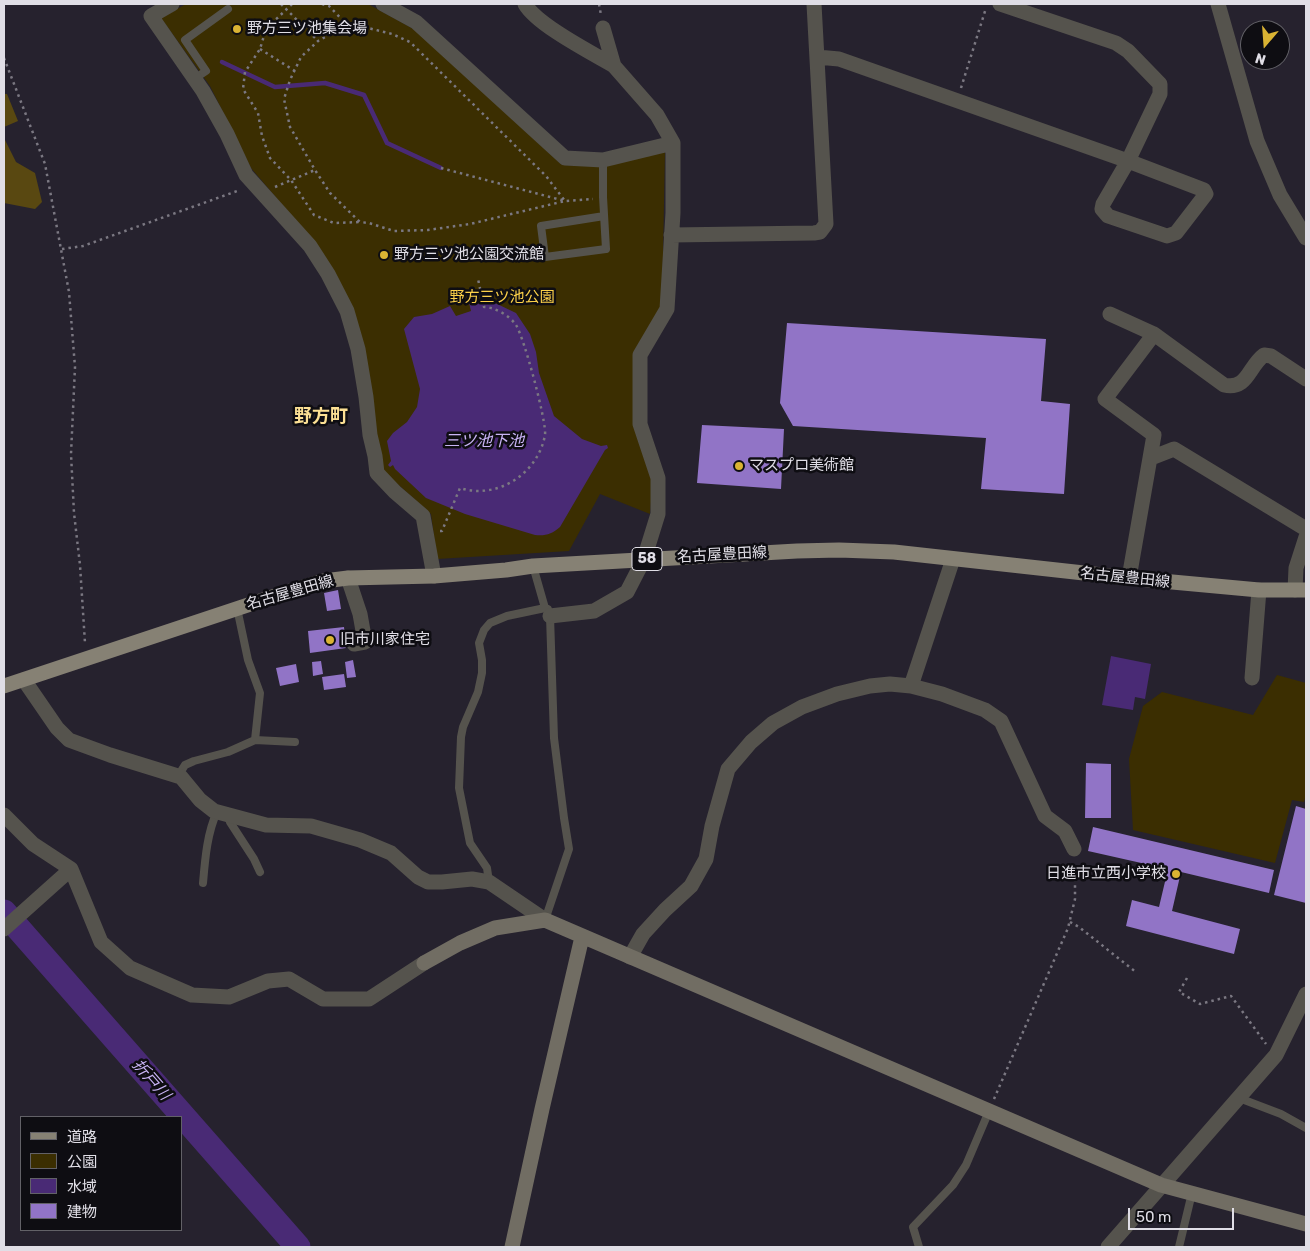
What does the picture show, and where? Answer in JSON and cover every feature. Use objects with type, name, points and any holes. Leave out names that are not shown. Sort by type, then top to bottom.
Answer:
[{"type":"main road","name":"名古屋豊田線","points":[[4,686],[87,660],[237,608],[324,581],[348,578],[434,576],[533,566],[839,550],[894,552],[1259,590],[1301,590]]},
{"type":"street","points":[[172,4],[151,16],[203,91],[227,134],[246,175],[310,246],[328,274],[346,311],[358,349],[377,473],[395,492],[423,516],[434,576]]},
{"type":"street","points":[[383,4],[416,22],[565,158],[603,160],[673,143]]},
{"type":"street","points":[[525,4],[530,11],[564,37],[614,66],[657,115],[673,143],[667,309],[640,355],[640,424],[658,478],[658,514],[644,559],[627,592],[594,611],[547,612]]},
{"type":"street","points":[[671,234],[814,233],[820,232],[826,224],[814,4]]},
{"type":"street","points":[[817,57],[839,59],[1128,161],[1204,190],[1206,194],[1176,233],[1167,236],[1108,216],[1102,209],[1103,204],[1128,161],[1160,94],[1160,84],[1128,51],[1116,43],[1000,4]]},
{"type":"street","points":[[1218,4],[1257,141],[1280,195],[1306,238]]},
{"type":"street","points":[[603,28],[614,66]]},
{"type":"street","points":[[1110,314],[1154,334],[1224,385],[1233,387],[1240,384],[1264,355],[1271,356],[1306,379]]},
{"type":"street","points":[[1130,578],[1154,435],[1105,399],[1154,334]]},
{"type":"street","points":[[1151,458],[1174,449],[1306,529]]},
{"type":"street","points":[[1301,590],[1296,568],[1306,537]]},
{"type":"street","points":[[911,686],[953,559]]},
{"type":"street","points":[[348,578],[360,614],[365,642],[354,644]]},
{"type":"street","points":[[1252,678],[1259,590]]},
{"type":"street","points":[[24,680],[57,728],[69,740],[110,756],[181,777],[200,800],[214,811],[266,825],[311,826],[360,840],[392,853],[418,877],[428,882],[472,879],[489,882],[546,920],[1161,1185],[1306,1224]]},
{"type":"street","points":[[630,956],[643,934],[691,886],[706,859],[712,826],[728,769],[751,742],[773,723],[802,707],[837,694],[870,686],[890,684],[911,686],[942,694],[985,710],[1001,721],[1045,816],[1064,831],[1074,849]]},
{"type":"street","points":[[4,815],[33,844],[71,869],[101,942],[130,968],[192,995],[229,997],[268,981],[289,979],[324,999],[369,999],[424,963],[460,943],[495,928],[546,920]]},
{"type":"street","points":[[4,929],[71,869]]},
{"type":"street","points":[[512,1247],[582,936]]},
{"type":"street","points":[[1108,1247],[1276,1054],[1306,994]]},
{"type":"lane","points":[[194,79],[206,71],[185,40],[228,9]]},
{"type":"lane","points":[[603,160],[606,249],[545,257],[541,226],[604,216]]},
{"type":"lane","points":[[533,566],[547,612],[554,738],[564,818],[570,849],[546,920]]},
{"type":"lane","points":[[237,608],[248,660],[260,693],[256,740]]},
{"type":"lane","points":[[489,882],[487,868],[470,842],[459,788],[463,727],[478,692],[482,673],[479,643],[484,630],[490,623],[507,616],[547,612]]},
{"type":"lane","points":[[178,776],[185,765],[228,752],[256,740],[295,742]]},
{"type":"lane","points":[[203,883],[205,861],[213,821],[223,814],[254,859],[260,872]]},
{"type":"lane","points":[[1239,1098],[1281,1114],[1306,1128]]},
{"type":"lane","points":[[919,1247],[913,1227],[953,1185],[966,1166],[989,1112]]},
{"type":"lane","points":[[1179,1247],[1192,1193]]},
{"type":"path","points":[[281,4],[318,41]]},
{"type":"path","points":[[292,4],[266,29],[260,49],[245,72],[243,89],[258,113],[262,136],[270,158],[291,180],[314,215],[334,223],[369,223],[394,231],[428,230],[470,224],[565,201],[595,199]]},
{"type":"path","points":[[322,4],[329,6],[351,29]]},
{"type":"path","points":[[958,100],[987,4]]},
{"type":"path","points":[[360,222],[330,193],[315,170],[290,127],[284,100],[290,80],[301,58],[318,41],[338,30],[364,27],[392,34],[410,42],[546,176],[565,201]]},
{"type":"path","points":[[260,49],[294,71]]},
{"type":"path","points":[[4,58],[45,164],[62,249],[74,334],[75,367],[71,454],[74,513],[87,660]]},
{"type":"path","points":[[441,168],[565,201]]},
{"type":"path","points":[[62,249],[83,246],[291,180],[315,170]]},
{"type":"path","points":[[426,533],[442,531],[460,488],[470,491],[496,489],[519,478],[535,462],[545,435],[543,416],[520,332],[512,321],[492,307],[484,307],[478,279]]},
{"type":"path","points":[[989,1112],[1070,922],[1075,898],[1074,849]]},
{"type":"path","points":[[1070,922],[1080,927],[1138,973]]},
{"type":"path","points":[[1187,978],[1179,992],[1200,1004],[1231,996],[1276,1054]]},
{"type":"green space","name":"野方三ツ池公園","points":[[186,4],[368,4],[417,31],[562,165],[607,166],[665,151],[662,307],[636,355],[653,477],[650,514],[600,494],[569,551],[437,559],[431,514],[382,470],[364,346],[313,241],[251,168],[210,86],[161,18]]},
{"type":"green space","points":[[1277,675],[1306,683],[1306,794],[1304,802],[1292,800],[1275,863],[1133,830],[1129,759],[1143,706],[1162,692],[1253,715]]},
{"type":"shaded area","points":[[4,94],[7,94],[18,121],[4,127]]},
{"type":"shaded area","points":[[4,138],[16,162],[35,173],[42,202],[35,209],[4,203]]},
{"type":"water","name":"三ツ池下池","points":[[493,302],[516,313],[530,334],[536,352],[539,373],[554,416],[582,439],[601,446],[607,445],[608,448],[605,450],[560,527],[546,535],[535,535],[465,514],[426,498],[393,465],[390,467],[388,465],[391,461],[387,441],[393,433],[407,422],[417,407],[420,389],[404,329],[414,317],[432,314],[450,306],[456,316],[471,311],[469,303]]},
{"type":"water","points":[[1111,656],[1151,664],[1145,699],[1135,697],[1133,710],[1102,705]]},
{"type":"building","points":[[787,323],[1046,339],[1041,401],[1070,404],[1064,494],[981,489],[986,438],[793,426],[780,403]]},
{"type":"building","points":[[702,425],[784,429],[781,489],[697,483]]},
{"type":"building","points":[[338,590],[341,609],[327,611],[324,593]]},
{"type":"building","points":[[344,627],[346,648],[310,653],[308,631]]},
{"type":"building","points":[[353,660],[356,677],[347,678],[345,662]]},
{"type":"building","points":[[321,661],[323,674],[313,676],[312,662]]},
{"type":"building","points":[[296,664],[299,682],[280,686],[276,668]]},
{"type":"building","points":[[344,674],[346,687],[324,690],[322,677]]},
{"type":"building","points":[[1086,763],[1111,764],[1111,818],[1085,818]]},
{"type":"building","points":[[1296,806],[1306,809],[1306,903],[1274,895]]},
{"type":"building","points":[[1093,827],[1274,870],[1269,893],[1181,872],[1172,911],[1240,929],[1234,954],[1126,926],[1132,900],[1159,907],[1168,869],[1088,851]]},
{"type":"waterway","points":[[222,62],[275,87],[325,83],[364,95],[387,143],[441,168]]},
{"type":"waterway","name":"折戸川","points":[[4,912],[298,1247]]},
{"type":"place","name":"野方三ツ池集会場","points":[[237,29]]},
{"type":"place","name":"野方三ツ池公園交流館","points":[[384,255]]},
{"type":"place","name":"マスプロ美術館","points":[[739,466]]},
{"type":"place","name":"旧市川家住宅","points":[[330,640]]},
{"type":"place","name":"日進市立西小学校","points":[[1176,874]]},
{"type":"district","name":"野方町","points":[[321,417]]}]
